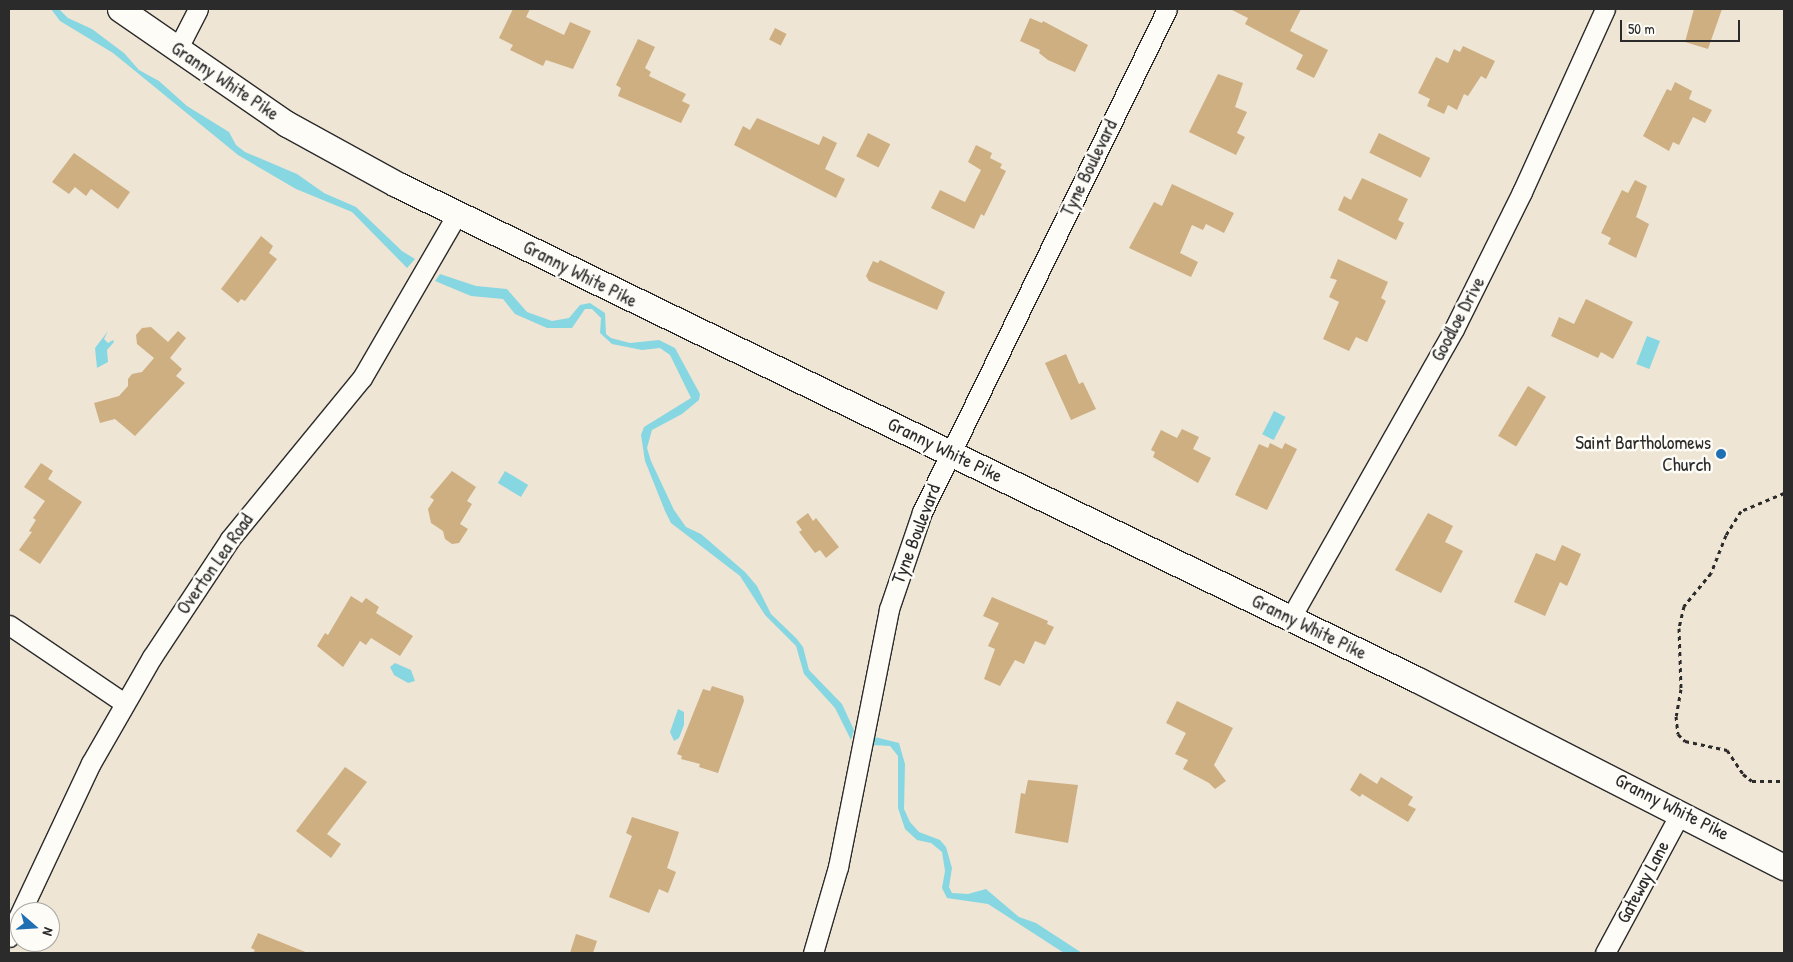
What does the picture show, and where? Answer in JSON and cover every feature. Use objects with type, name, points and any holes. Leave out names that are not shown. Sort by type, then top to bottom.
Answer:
[{"type":"main road","name":"Granny White Pike","points":[[120,9],[287,124],[458,214],[1290,619],[1681,812],[1784,867]]},
{"type":"street","points":[[177,50],[198,9]]},
{"type":"street","name":"Tyne Boulevard","points":[[813,953],[840,858],[894,591],[922,512],[1167,9]]},
{"type":"street","name":"Goodloe Drive","points":[[1290,619],[1454,329],[1522,192],[1605,9]]},
{"type":"street","name":"Overton Lea Road","points":[[9,937],[70,804],[124,703],[230,540],[341,405],[373,361],[458,214]]},
{"type":"street","points":[[9,625],[124,703]]},
{"type":"street","name":"Gateway Lane","points":[[1605,953],[1681,812]]},
{"type":"path","points":[[1784,493],[1741,511],[1726,535],[1711,573],[1684,606],[1678,628],[1681,689],[1676,716],[1677,729],[1685,741],[1727,750],[1743,774],[1752,781],[1784,781]]},
{"type":"water","points":[[51,9],[59,9],[68,18],[92,29],[124,53],[139,70],[159,81],[187,106],[229,132],[236,145],[245,152],[297,174],[324,193],[356,207],[402,251],[415,259],[407,268],[352,212],[296,189],[238,155],[113,53],[60,21]]},
{"type":"water","points":[[440,274],[476,286],[507,289],[527,312],[552,321],[569,318],[580,305],[590,303],[605,313],[606,334],[611,338],[630,343],[659,340],[675,348],[700,394],[699,400],[682,414],[652,430],[647,448],[651,461],[674,510],[686,527],[701,534],[745,572],[757,586],[771,614],[803,647],[809,670],[842,704],[854,730],[851,740],[835,708],[804,674],[796,646],[765,615],[740,576],[671,523],[665,511],[645,461],[641,435],[644,427],[691,398],[670,355],[660,348],[642,350],[612,344],[600,333],[601,318],[592,309],[585,309],[572,328],[547,328],[515,314],[503,299],[471,296],[435,281]]},
{"type":"water","points":[[108,331],[104,339],[108,343],[113,340],[114,342],[107,350],[108,362],[97,368],[95,348]]},
{"type":"water","points":[[1647,336],[1660,341],[1649,369],[1636,364]]},
{"type":"water","points":[[1274,411],[1286,417],[1274,440],[1262,434]]},
{"type":"water","points":[[505,471],[528,485],[521,497],[498,483]]},
{"type":"water","points":[[395,663],[411,670],[415,681],[408,683],[394,675],[390,667]]},
{"type":"water","points":[[678,709],[684,712],[684,725],[679,738],[674,741],[670,732]]},
{"type":"water","points":[[875,737],[899,743],[905,764],[904,809],[910,822],[919,832],[940,840],[946,847],[952,868],[949,887],[952,893],[968,894],[986,889],[1019,917],[1036,923],[1082,953],[1064,953],[988,904],[947,898],[942,888],[945,871],[942,852],[931,843],[917,840],[905,829],[898,808],[898,756],[890,746],[873,745]]},
{"type":"building","points":[[513,9],[530,9],[526,17],[564,35],[570,22],[591,31],[573,69],[546,60],[543,66],[510,50],[513,45],[499,38]]},
{"type":"building","points":[[1230,9],[1301,9],[1290,31],[1328,50],[1314,78],[1296,69],[1303,55],[1245,24],[1248,18]]},
{"type":"building","points":[[1694,9],[1722,9],[1708,49],[1685,42]]},
{"type":"building","points":[[1030,18],[1042,23],[1043,21],[1088,45],[1075,72],[1048,60],[1039,53],[1040,50],[1020,41]]},
{"type":"building","points":[[775,28],[787,34],[781,45],[769,40]]},
{"type":"building","points":[[638,39],[655,47],[645,68],[651,72],[649,76],[686,94],[682,101],[690,105],[681,123],[618,96],[621,88],[616,85]]},
{"type":"building","points":[[1463,46],[1495,61],[1486,79],[1481,76],[1468,96],[1464,94],[1457,110],[1448,105],[1444,114],[1427,106],[1430,99],[1418,93],[1436,57],[1448,63],[1454,49],[1460,52]]},
{"type":"building","points":[[1218,74],[1243,83],[1235,107],[1247,112],[1237,133],[1245,137],[1236,155],[1189,132]]},
{"type":"building","points":[[1675,82],[1692,91],[1689,99],[1712,110],[1705,123],[1693,117],[1679,145],[1673,142],[1669,151],[1643,136],[1667,89],[1671,91]]},
{"type":"building","points":[[757,118],[819,145],[823,136],[837,143],[825,169],[845,179],[836,198],[734,145],[743,126],[750,130]]},
{"type":"building","points":[[868,133],[890,144],[878,168],[856,156]]},
{"type":"building","points":[[1379,133],[1430,158],[1421,178],[1369,153]]},
{"type":"building","points":[[976,145],[992,153],[990,158],[1002,164],[1000,168],[1006,171],[984,216],[981,214],[974,229],[931,208],[940,190],[965,202],[981,170],[968,162]]},
{"type":"building","points":[[74,153],[130,192],[118,209],[91,189],[86,196],[75,187],[69,194],[52,182]]},
{"type":"building","points":[[1362,178],[1408,199],[1398,220],[1404,223],[1396,240],[1338,210],[1344,196],[1351,200]]},
{"type":"building","points":[[1635,180],[1647,186],[1636,217],[1649,224],[1636,258],[1608,244],[1611,238],[1601,233],[1622,190],[1628,193]]},
{"type":"building","points":[[1172,184],[1234,213],[1224,233],[1206,224],[1203,230],[1192,225],[1180,253],[1198,262],[1191,277],[1129,248],[1154,202],[1162,206]]},
{"type":"building","points":[[261,236],[273,246],[269,253],[277,259],[245,301],[241,299],[238,303],[221,289]]},
{"type":"building","points":[[1338,259],[1388,282],[1381,298],[1386,301],[1367,342],[1356,337],[1349,351],[1323,339],[1339,302],[1329,297],[1337,280],[1330,278]]},
{"type":"building","points":[[880,260],[945,292],[937,310],[869,281],[866,276],[873,261],[878,263]]},
{"type":"building","points":[[1586,299],[1633,322],[1613,359],[1601,352],[1598,358],[1551,336],[1559,317],[1574,324]]},
{"type":"building","points":[[151,327],[168,342],[178,331],[186,338],[170,358],[182,369],[176,376],[185,383],[135,436],[115,419],[100,423],[94,403],[119,396],[128,386],[128,379],[132,374],[142,372],[154,358],[137,344],[136,335],[142,328]]},
{"type":"building","points":[[1066,354],[1079,384],[1083,382],[1096,409],[1071,420],[1045,363]]},
{"type":"building","points":[[1528,386],[1546,397],[1516,447],[1498,436]]},
{"type":"building","points":[[1182,429],[1199,437],[1193,449],[1211,458],[1198,483],[1153,457],[1155,452],[1151,450],[1161,430],[1177,438]]},
{"type":"building","points":[[1270,443],[1282,449],[1285,443],[1297,449],[1267,510],[1235,495],[1259,444],[1268,448]]},
{"type":"building","points":[[41,463],[53,471],[48,479],[82,502],[40,564],[19,550],[32,532],[29,531],[36,520],[33,518],[45,501],[24,487]]},
{"type":"building","points":[[452,471],[476,487],[467,501],[472,504],[460,524],[468,529],[459,543],[452,544],[445,539],[443,531],[431,523],[428,509],[434,500],[430,497]]},
{"type":"building","points":[[808,513],[813,521],[816,518],[839,547],[826,558],[820,550],[815,553],[799,532],[802,530],[796,522]]},
{"type":"building","points":[[1428,513],[1453,526],[1445,542],[1463,551],[1441,593],[1395,570]]},
{"type":"building","points":[[1562,545],[1581,554],[1567,586],[1560,582],[1545,616],[1514,602],[1536,553],[1555,561]]},
{"type":"building","points":[[351,596],[362,603],[366,598],[379,607],[376,613],[413,636],[400,656],[371,638],[366,645],[360,641],[343,667],[317,646],[325,633],[328,635]]},
{"type":"building","points":[[992,597],[1048,621],[1047,624],[1054,627],[1045,645],[1035,641],[1024,664],[1015,660],[1000,686],[984,679],[995,649],[988,646],[999,623],[983,616]]},
{"type":"building","points":[[712,686],[743,696],[744,701],[718,773],[699,767],[700,764],[681,759],[682,756],[677,754],[703,689],[710,691]]},
{"type":"building","points":[[1177,701],[1233,728],[1214,765],[1226,781],[1215,789],[1209,783],[1183,769],[1188,760],[1175,754],[1186,733],[1166,723]]},
{"type":"building","points":[[345,767],[367,782],[327,834],[341,844],[331,858],[296,831]]},
{"type":"building","points":[[1360,773],[1377,784],[1381,777],[1413,797],[1408,805],[1416,809],[1408,822],[1362,794],[1360,797],[1350,790]]},
{"type":"building","points":[[1028,780],[1078,785],[1068,843],[1015,833],[1021,793],[1025,794]]},
{"type":"building","points":[[632,817],[679,832],[667,868],[676,872],[668,893],[659,889],[649,913],[609,897],[632,836],[626,833]]},
{"type":"building","points":[[258,933],[308,953],[253,953],[255,950],[251,948]]},
{"type":"building","points":[[576,934],[597,941],[593,953],[570,953]]},
{"type":"place","name":"Saint Bartholomews Church","points":[[1721,454]]}]
